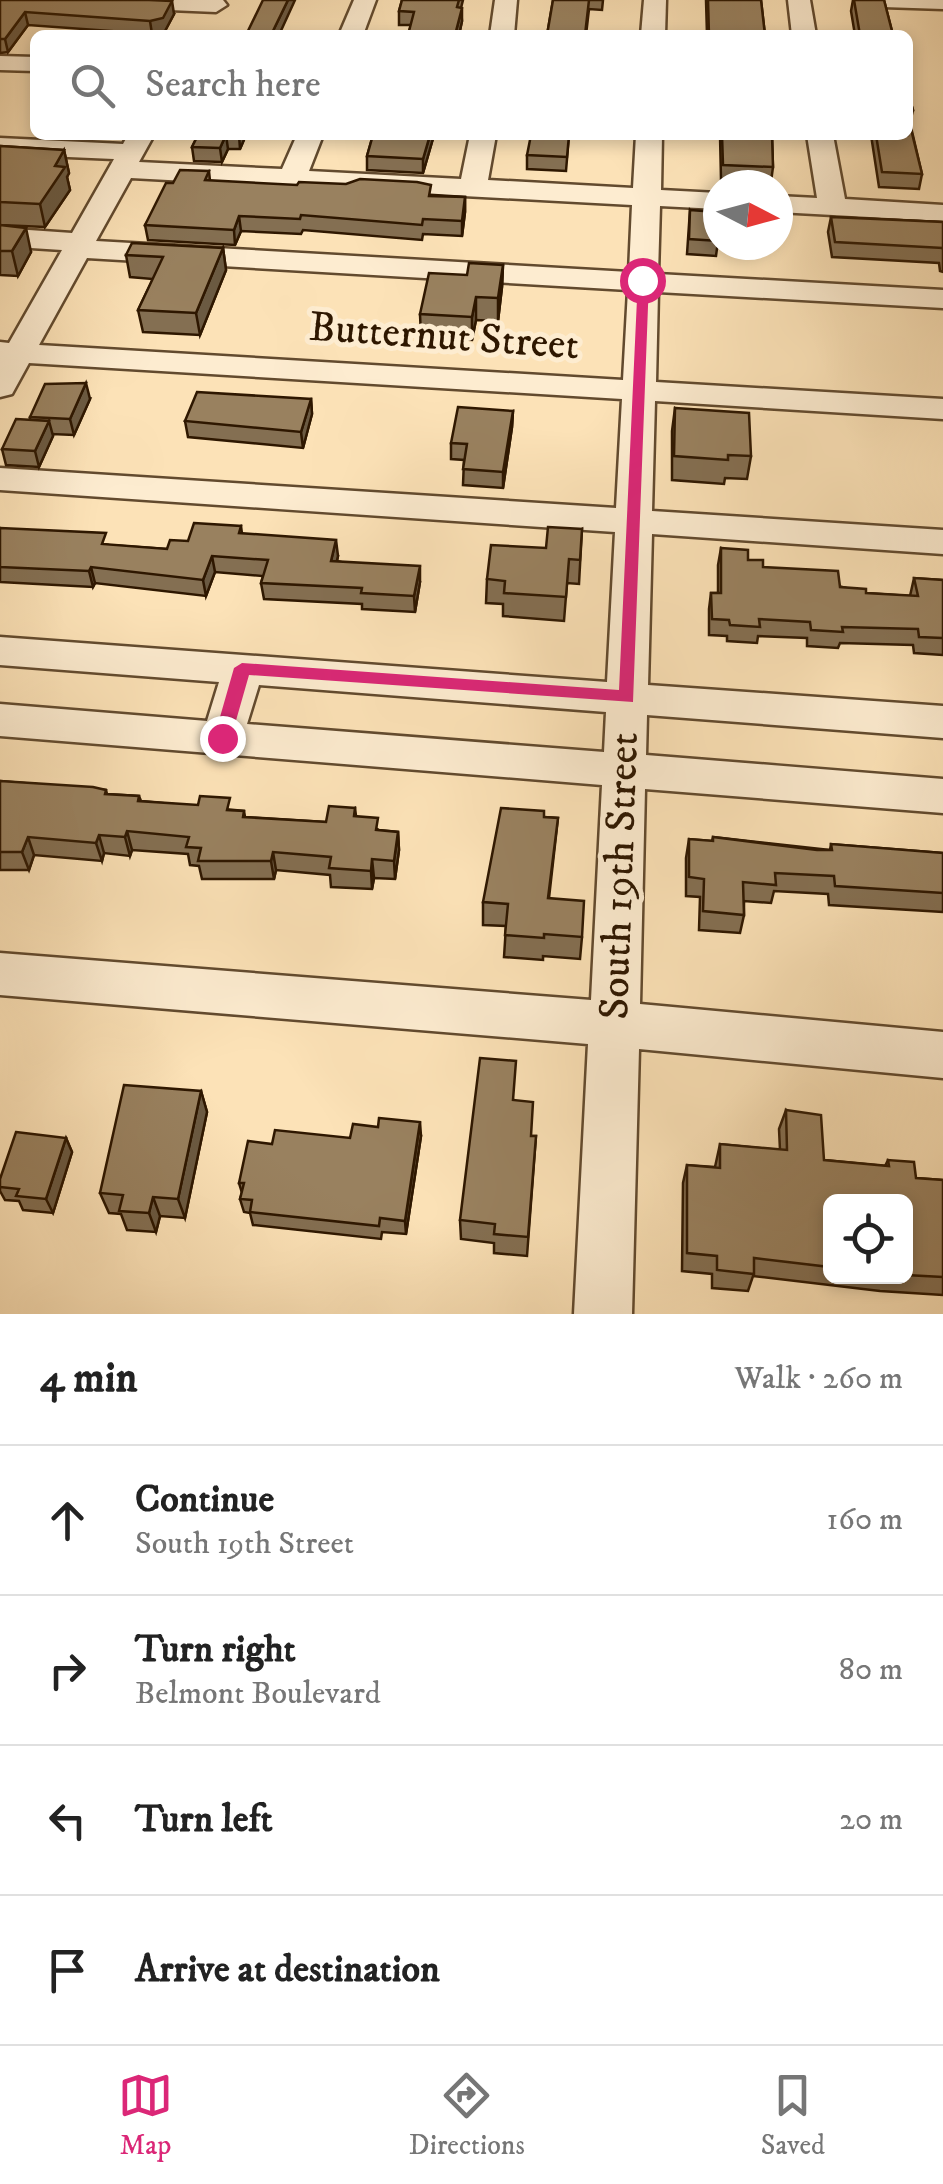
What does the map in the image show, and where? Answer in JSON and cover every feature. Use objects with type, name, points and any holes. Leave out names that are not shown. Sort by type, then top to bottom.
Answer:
[{"type":"street","points":[[98,0],[217,2],[201,30]]},
{"type":"street","points":[[353,30],[365,0]]},
{"type":"street","points":[[503,30],[506,0]]},
{"type":"street","points":[[653,30],[655,0]]},
{"type":"street","points":[[799,0],[803,30]]},
{"type":"street","points":[[884,0],[943,2]]},
{"type":"street","points":[[0,63],[30,64]]},
{"type":"street","points":[[292,179],[308,140]]},
{"type":"street","points":[[473,188],[482,140]]},
{"type":"street","name":"South 19th Street","points":[[603,1314],[648,140]]},
{"type":"street","points":[[821,140],[832,207]]},
{"type":"street","points":[[0,146],[131,152],[292,179],[703,200]]},
{"type":"street","points":[[0,386],[9,353],[131,152]]},
{"type":"street","points":[[793,205],[943,212]]},
{"type":"street","points":[[0,237],[943,299]]},
{"type":"street","name":"Butternut Street","points":[[9,353],[943,409]]},
{"type":"street","points":[[0,479],[943,542]]},
{"type":"street","points":[[0,651],[943,722]]},
{"type":"street","points":[[222,738],[242,668]]},
{"type":"street","points":[[0,720],[943,796]]},
{"type":"street","points":[[0,974],[943,1055]]},
{"type":"building","points":[[0,0],[172,1],[163,18],[150,21],[25,12],[5,39],[0,39]]},
{"type":"building","points":[[263,0],[288,0],[273,30],[248,30]]},
{"type":"building","points":[[402,0],[459,0],[457,7],[462,8],[456,30],[409,30],[414,12],[399,11]]},
{"type":"building","points":[[553,0],[589,0],[586,30],[548,30]]},
{"type":"building","points":[[708,0],[761,0],[764,30],[709,30]]},
{"type":"building","points":[[854,0],[884,0],[892,30],[859,30]]},
{"type":"building","points":[[913,137],[922,174],[882,172],[877,140]]},
{"type":"building","points":[[196,140],[224,140],[220,148],[192,147]]},
{"type":"building","points":[[372,140],[429,140],[423,159],[367,156]]},
{"type":"building","points":[[530,140],[569,140],[567,157],[527,155]]},
{"type":"building","points":[[722,140],[772,140],[773,167],[723,165]]},
{"type":"building","points":[[0,146],[64,150],[55,166],[65,167],[40,204],[0,202]]},
{"type":"building","points":[[180,170],[209,171],[205,180],[297,185],[346,184],[360,179],[417,182],[431,185],[429,196],[465,197],[462,221],[423,219],[422,225],[301,215],[300,219],[239,216],[234,230],[145,225],[166,183],[173,183]]},
{"type":"building","points":[[690,210],[703,211],[703,240],[689,239]]},
{"type":"building","points":[[831,217],[943,222],[943,248],[835,242]]},
{"type":"building","points":[[0,225],[26,228],[12,251],[0,251]]},
{"type":"building","points":[[132,243],[223,248],[196,313],[138,310],[163,257],[126,255]]},
{"type":"building","points":[[469,263],[503,265],[498,298],[476,297],[472,317],[420,314],[429,273],[467,275]]},
{"type":"building","points":[[86,383],[70,419],[30,417],[45,384]]},
{"type":"building","points":[[197,392],[311,399],[301,432],[185,421]]},
{"type":"building","points":[[458,407],[513,411],[503,472],[463,469],[467,444],[451,443]]},
{"type":"building","points":[[675,408],[749,413],[751,456],[728,455],[728,460],[674,456]]},
{"type":"building","points":[[16,419],[49,421],[35,451],[2,449]]},
{"type":"building","points":[[194,523],[241,526],[239,533],[336,540],[331,561],[420,566],[414,596],[361,593],[362,588],[261,583],[268,560],[212,556],[203,580],[91,567],[89,571],[0,567],[0,528],[106,533],[102,544],[167,549],[170,540],[188,541]]},
{"type":"building","points":[[548,527],[582,529],[580,560],[569,559],[566,597],[504,593],[505,581],[487,579],[491,545],[546,548]]},
{"type":"building","points":[[721,548],[748,550],[748,560],[763,560],[763,567],[838,571],[840,587],[866,589],[866,593],[918,596],[914,578],[943,580],[943,638],[919,637],[918,629],[842,627],[843,632],[811,630],[810,622],[759,619],[760,627],[712,619],[711,593],[721,593]]},
{"type":"building","points":[[0,781],[93,787],[106,790],[105,794],[139,796],[138,801],[198,805],[200,796],[230,798],[227,810],[244,811],[243,817],[326,822],[329,806],[355,808],[354,816],[378,818],[376,830],[398,832],[394,861],[372,859],[371,871],[329,868],[331,857],[273,852],[271,861],[198,861],[201,848],[186,847],[189,837],[127,831],[125,837],[99,835],[96,843],[28,837],[22,852],[0,852]]},
{"type":"building","points":[[501,808],[544,811],[544,817],[558,818],[548,898],[584,901],[582,937],[505,935],[508,904],[483,902]]},
{"type":"building","points":[[713,837],[817,850],[832,850],[831,844],[943,853],[943,893],[835,886],[834,876],[775,873],[776,885],[743,882],[744,915],[703,911],[704,879],[689,877],[689,839],[713,841]]},
{"type":"building","points":[[480,1058],[516,1061],[513,1100],[533,1102],[531,1136],[536,1136],[528,1237],[494,1234],[495,1224],[460,1220]]},
{"type":"building","points":[[124,1085],[201,1091],[178,1199],[153,1197],[149,1213],[119,1211],[123,1195],[100,1193]]},
{"type":"building","points":[[786,1110],[821,1115],[824,1160],[889,1166],[888,1160],[914,1162],[916,1178],[943,1180],[943,1277],[913,1275],[913,1194],[823,1194],[823,1266],[754,1258],[754,1274],[717,1270],[717,1256],[687,1253],[687,1165],[720,1168],[720,1144],[787,1150]]},
{"type":"building","points":[[379,1118],[420,1122],[405,1221],[380,1218],[379,1226],[250,1212],[252,1200],[240,1199],[244,1183],[239,1183],[248,1141],[272,1144],[275,1130],[350,1138],[353,1124],[378,1127]]},
{"type":"building","points":[[16,1132],[66,1138],[46,1199],[16,1196],[19,1189],[0,1187]]},
{"type":"route","points":[[222,738],[242,668],[627,697],[642,280]]}]
